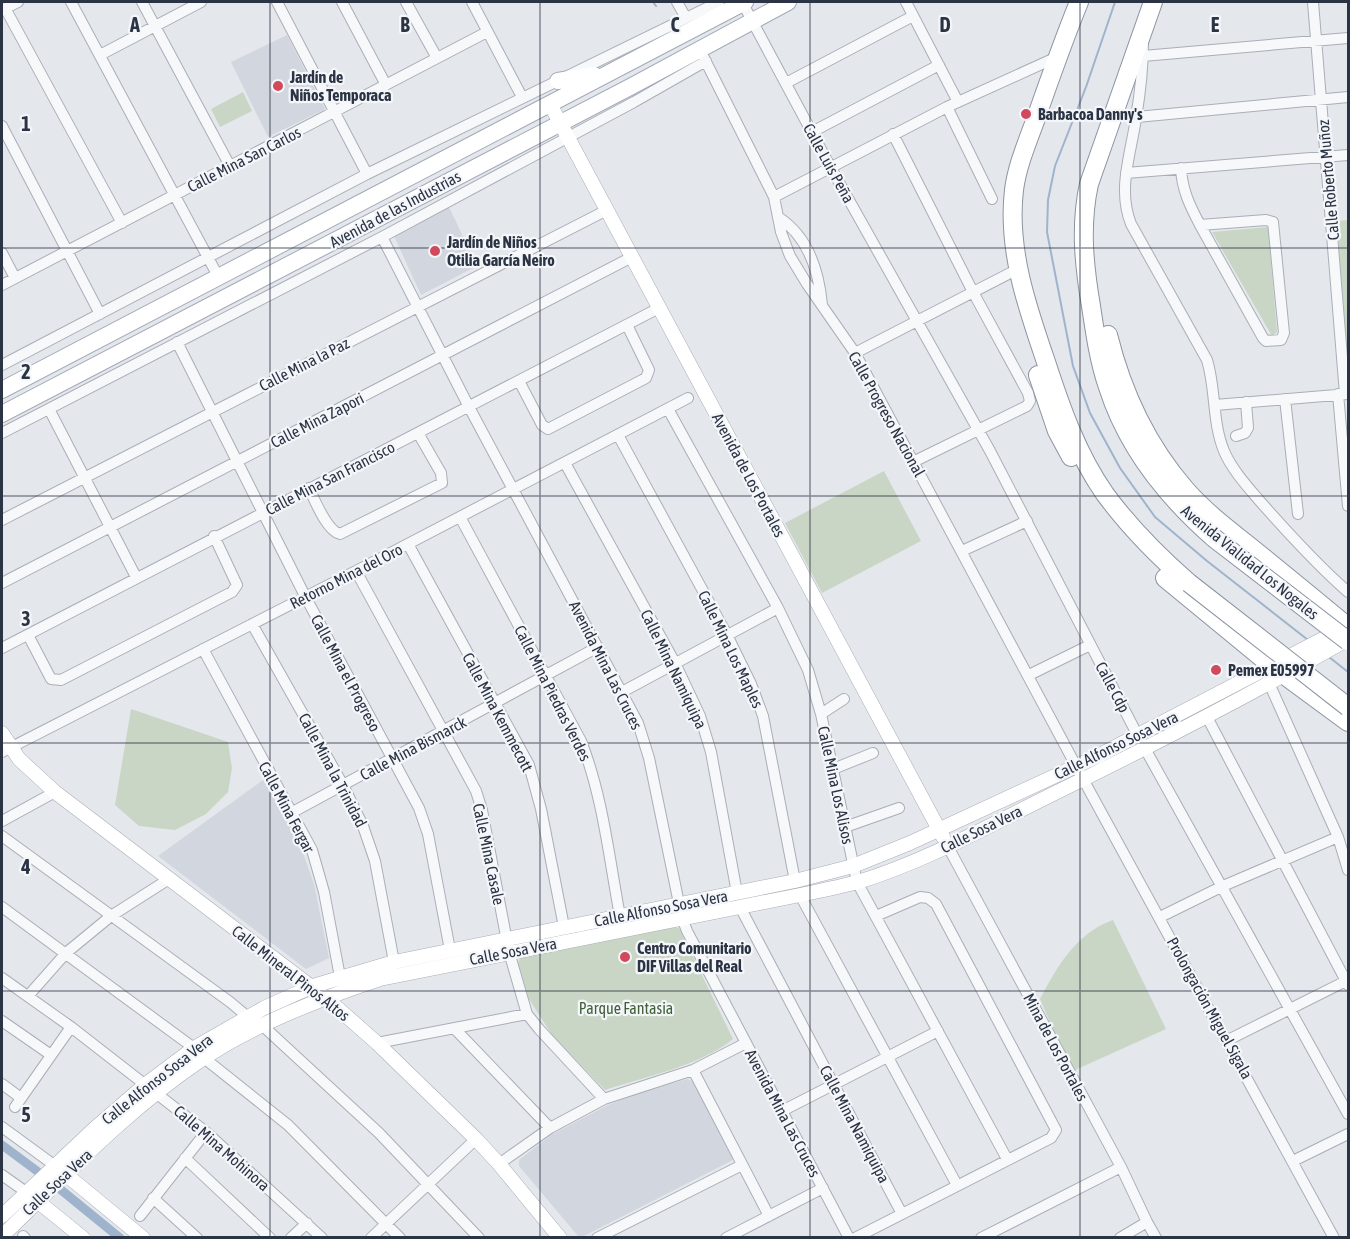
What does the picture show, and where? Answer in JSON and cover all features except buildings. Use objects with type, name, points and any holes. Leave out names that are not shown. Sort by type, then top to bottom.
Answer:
[{"type":"highway","points":[[1079,2],[1022,158],[1014,188],[1012,217],[1018,269],[1032,323],[1067,424],[1104,492],[1126,522],[1156,554],[1189,583],[1348,707]]},
{"type":"highway","name":"Avenida Vialidad Los Nogales","points":[[1153,2],[1089,184],[1084,208],[1085,265],[1096,336],[1108,387],[1130,437],[1154,475],[1178,505],[1214,538],[1347,631]]},
{"type":"highway","points":[[1083,230],[1090,248],[1117,368],[1130,403],[1153,445],[1185,488],[1210,514],[1347,631]]},
{"type":"highway","points":[[1032,323],[1033,355],[1045,400],[1057,431],[1081,477],[1107,515],[1145,560],[1275,675],[1348,722]]},
{"type":"main road","name":"Avenida de las Industrias","points":[[2,390],[743,2]]},
{"type":"main road","name":"Avenida de las Industrias","points":[[2,414],[564,130],[702,55],[752,20],[788,2]]},
{"type":"main road","points":[[558,81],[607,74]]},
{"type":"main road","name":"Avenida de Los Portales","points":[[550,104],[947,845]]},
{"type":"main road","name":"Calle Alfonso Sosa Vera","points":[[60,1169],[194,1048],[248,1017],[313,986],[394,962],[450,950],[508,946],[564,927],[620,916],[680,911],[737,892],[795,881],[853,866],[885,855],[1138,735],[1217,703],[1275,675],[1347,631]]},
{"type":"main road","name":"Calle Alfonso Sosa Vera","points":[[1083,779],[1206,717],[1217,703]]},
{"type":"main road","name":"Calle Mineral Pinos Altos","points":[[2,733],[6,750],[35,775],[169,879],[313,986],[377,1043],[476,1139],[560,1238]]},
{"type":"main road","name":"Calle Sosa Vera","points":[[2,1236],[31,1196],[60,1169],[82,1158],[151,1089],[263,1026],[326,998],[380,979],[508,946],[680,911],[740,907],[857,882],[923,857],[1083,779]]},
{"type":"main road","points":[[82,1158],[82,1188]]},
{"type":"main road","points":[[60,1169],[143,1238]]},
{"type":"main road","points":[[2,1216],[31,1196],[83,1238]]},
{"type":"street","points":[[18,2],[3,9],[122,223]]},
{"type":"street","points":[[72,2],[219,278]]},
{"type":"street","points":[[142,2],[230,166]]},
{"type":"street","points":[[100,55],[201,2]]},
{"type":"street","points":[[277,2],[367,174]]},
{"type":"street","points":[[342,2],[386,85]]},
{"type":"street","points":[[406,2],[437,58]]},
{"type":"street","points":[[472,2],[522,97]]},
{"type":"street","points":[[677,2],[686,18]]},
{"type":"street","points":[[2,365],[367,174],[719,2]]},
{"type":"street","name":"Calle Luis Peña","points":[[743,2],[831,168],[917,321]]},
{"type":"street","points":[[906,2],[958,102]]},
{"type":"street","name":"Calle Roberto Muñoz","points":[[1314,2],[1344,394],[1348,506]]},
{"type":"street","points":[[786,83],[913,16]]},
{"type":"street","name":"Calle Mina San Carlos","points":[[2,285],[487,32]]},
{"type":"street","name":"Avenida Vialidad Los Nogales","points":[[1143,34],[1137,117],[1126,173],[1125,209],[1131,224],[1207,360],[1217,425],[1224,451],[1246,484],[1298,545],[1348,592]]},
{"type":"street","points":[[1143,57],[1348,38]]},
{"type":"street","name":"Calle Progreso Nacional","points":[[702,55],[774,197],[781,232],[790,256],[855,353],[1083,779]]},
{"type":"street","points":[[774,197],[947,107],[1057,57]]},
{"type":"street","points":[[812,132],[939,65]]},
{"type":"street","points":[[1137,117],[1348,96]]},
{"type":"street","points":[[947,107],[992,200]]},
{"type":"street","points":[[2,126],[69,250],[100,314]]},
{"type":"street","name":"Avenida de las Industrias","points":[[2,433],[382,237],[564,130]]},
{"type":"street","points":[[893,134],[973,292],[1028,393],[1030,401],[1027,406],[913,462]]},
{"type":"street","points":[[1126,173],[1348,155]]},
{"type":"street","points":[[1181,168],[1185,195],[1200,225],[1264,340],[1281,340],[1284,333],[1273,222],[1266,220],[1200,225]]},
{"type":"street","name":"Calle Mina la Paz","points":[[2,520],[607,210]]},
{"type":"street","points":[[778,217],[787,223],[801,239],[813,262],[820,286],[822,306]]},
{"type":"street","name":"Avenida Mina Las Cruces","points":[[382,237],[469,407],[638,723],[649,758],[680,911],[746,1043],[849,1238]]},
{"type":"street","points":[[2,253],[15,278]]},
{"type":"street","name":"Calle Mina Zapori","points":[[2,583],[632,257]]},
{"type":"street","points":[[855,353],[1018,269]]},
{"type":"street","name":"Calle Mina San Francisco","points":[[2,648],[214,536],[659,308]]},
{"type":"street","name":"Calle Cdp","points":[[917,321],[1026,521],[1145,748],[1348,1114]]},
{"type":"street","points":[[519,381],[546,428],[587,408],[648,376],[649,370],[627,325]]},
{"type":"street","name":"Calle Mina el Progreso","points":[[177,342],[305,596],[424,821],[450,950]]},
{"type":"street","points":[[1215,405],[1344,394]]},
{"type":"street","name":"Retorno Mina del Oro","points":[[6,750],[688,398]]},
{"type":"street","points":[[1285,399],[1298,514]]},
{"type":"street","points":[[1236,436],[1245,433],[1248,428],[1246,402]]},
{"type":"street","points":[[49,409],[136,577]]},
{"type":"street","name":"Calle Mina Los Alisos","points":[[668,409],[778,608],[808,670],[821,714],[857,882],[1007,1159]]},
{"type":"street","points":[[309,488],[329,526],[340,534],[442,483],[441,473],[418,433]]},
{"type":"street","name":"Calle Mina Los Maples","points":[[618,435],[727,635],[751,684],[763,716],[795,881]]},
{"type":"street","name":"Calle Mina Namiquipa","points":[[565,462],[675,663],[700,716],[711,752],[737,892]]},
{"type":"street","name":"Calle Mina Piedras Verdes","points":[[460,517],[581,741],[598,798],[620,916]]},
{"type":"street","points":[[962,551],[1026,521]]},
{"type":"street","points":[[27,635],[51,680],[61,680],[232,592],[237,585],[214,536]]},
{"type":"street","name":"Calle Mina Kemmecott","points":[[408,544],[494,704],[518,743],[536,787],[564,927]]},
{"type":"street","name":"Calle Mina Casale","points":[[356,571],[466,772],[482,810],[508,946],[528,1014],[604,1099]]},
{"type":"street","points":[[622,692],[778,608]]},
{"type":"street","name":"Calle Mina la Trinidad","points":[[252,624],[343,785],[370,842],[394,962]]},
{"type":"street","points":[[1029,675],[1090,645]]},
{"type":"street","name":"Calle Mina Bismarck","points":[[291,813],[598,647]]},
{"type":"street","name":"Calle Mina Fergar","points":[[202,649],[312,850],[324,892],[340,977]]},
{"type":"street","points":[[1275,675],[1338,837],[1348,870]]},
{"type":"street","points":[[821,714],[844,699]]},
{"type":"street","points":[[1206,717],[1348,982],[1228,1040]]},
{"type":"street","points":[[833,769],[873,753]]},
{"type":"street","name":"Prolongación Miguel Sigala","points":[[1083,779],[1335,1238]]},
{"type":"street","points":[[2,821],[56,792]]},
{"type":"street","points":[[845,827],[899,808]]},
{"type":"street","points":[[2,836],[248,1017]]},
{"type":"street","points":[[1160,916],[1223,886],[1338,837]]},
{"type":"street","name":"Mina de Los Portales","points":[[947,845],[1156,1238]]},
{"type":"street","points":[[28,996],[66,953],[111,916],[169,879]]},
{"type":"street","points":[[800,895],[957,1185]]},
{"type":"street","points":[[855,1238],[1055,1134],[1055,1127],[936,904],[928,898],[920,897],[876,916]]},
{"type":"street","points":[[2,907],[194,1048]]},
{"type":"street","name":"Calle Mina Namiquipa","points":[[740,907],[902,1214]]},
{"type":"street","name":"Calle Mina Mohinora","points":[[2,978],[71,1027],[206,1132],[322,1238]]},
{"type":"street","points":[[377,1043],[528,1014]]},
{"type":"street","points":[[2,1021],[51,1055]]},
{"type":"street","points":[[263,1026],[379,1133],[480,1238]]},
{"type":"street","points":[[2,1084],[18,1102],[71,1027]]},
{"type":"street","points":[[454,1028],[550,1128]]},
{"type":"street","points":[[782,1111],[938,1031]]},
{"type":"street","points":[[499,1164],[550,1128],[604,1099],[693,1070],[746,1043]]},
{"type":"street","points":[[204,1058],[288,1125],[400,1238]]},
{"type":"street","points":[[693,1070],[769,1216]]},
{"type":"street","points":[[2,1127],[60,1169]]},
{"type":"street","points":[[140,1215],[206,1132]]},
{"type":"street","points":[[1293,1161],[1348,1134]]},
{"type":"street","points":[[371,1238],[476,1139]]},
{"type":"street","points":[[185,1158],[270,1238]]},
{"type":"street","points":[[597,1238],[742,1165]]},
{"type":"street","points":[[981,1238],[1120,1167]]},
{"type":"street","points":[[2,1175],[31,1196]]},
{"type":"street","points":[[726,1238],[823,1188]]},
{"type":"street","points":[[153,1198],[197,1238]]},
{"type":"street","points":[[291,1238],[307,1222]]},
{"type":"street","points":[[1119,1238],[1147,1222]]},
{"type":"shaded area","name":"Jardín de Niños Temporaca","points":[[287,35],[325,109],[268,137],[231,62]]},
{"type":"shaded area","name":"Jardín de Niños Otilia García Neiro","points":[[449,207],[477,266],[421,295],[394,236]]},
{"type":"shaded area","points":[[263,780],[296,833],[314,884],[329,958],[306,969],[158,856]]},
{"type":"shaded area","points":[[688,1079],[694,1082],[734,1158],[582,1237],[578,1236],[519,1166],[519,1160],[551,1135],[608,1105],[638,1093]]},
{"type":"green space","points":[[243,92],[252,111],[220,127],[211,109]]},
{"type":"green space","points":[[1348,220],[1348,364],[1337,221]]},
{"type":"green space","points":[[1268,227],[1277,332],[1272,336],[1212,232]]},
{"type":"green space","points":[[884,471],[921,541],[822,593],[785,523]]},
{"type":"green space","points":[[131,709],[228,742],[232,768],[228,792],[206,814],[175,830],[139,826],[115,805]]},
{"type":"green space","points":[[1113,920],[1166,1029],[1075,1070],[1054,1032],[1040,999],[1061,963],[1078,942],[1088,933]]},
{"type":"green space","name":"Parque Fantasia","points":[[672,927],[679,928],[733,1039],[689,1063],[605,1090],[552,1035],[529,999],[518,962],[521,957]]},
{"type":"waterway","points":[[653,2],[656,6]]},
{"type":"waterway","points":[[1115,2],[1086,87],[1055,166],[1048,200],[1047,232],[1073,366],[1090,413],[1120,468],[1155,517],[1308,640]]},
{"type":"waterway","points":[[1329,657],[1348,672]]},
{"type":"waterway","points":[[2,1145],[37,1171]]},
{"type":"waterway","points":[[60,1189],[120,1238]]},
{"type":"place","name":"Jardín de Niños Temporaca","points":[[278,86]]},
{"type":"place","name":"Barbacoa Danny's","points":[[1026,114]]},
{"type":"place","name":"Jardín de Niños Otilia García Neiro","points":[[435,251]]},
{"type":"place","name":"Pemex E05997","points":[[1216,670]]},
{"type":"place","name":"Centro Comunitario DIF Villas del Real","points":[[625,957]]}]
